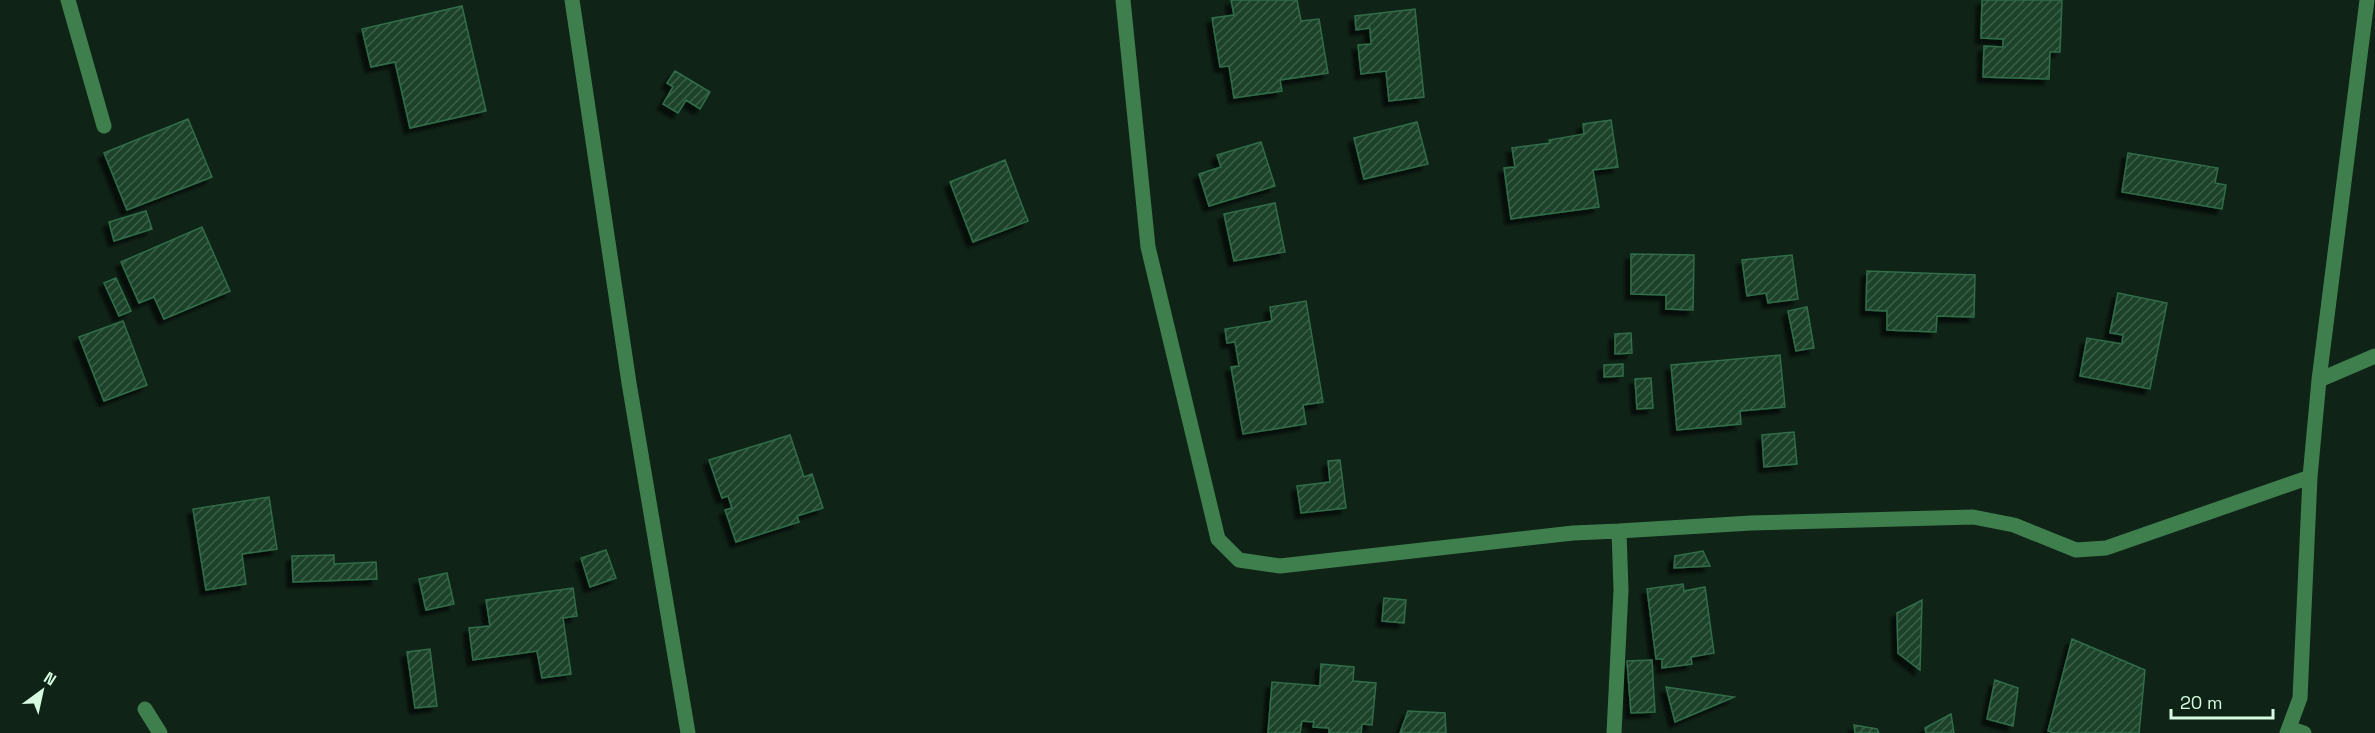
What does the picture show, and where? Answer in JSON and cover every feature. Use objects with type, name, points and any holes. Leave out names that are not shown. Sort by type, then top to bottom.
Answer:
[{"type":"street","points":[[68,0],[104,126]]},
{"type":"street","points":[[572,0],[629,383],[688,733]]},
{"type":"street","points":[[1123,0],[1148,248],[1218,539],[1239,560],[1280,566],[1573,533],[1751,523],[1973,518],[2014,525],[2076,550],[2106,548],[2310,477]]},
{"type":"street","points":[[2304,733],[2288,731],[2300,698],[2310,477],[2319,380],[2367,0]]},
{"type":"street","points":[[2319,380],[2375,356]]},
{"type":"street","points":[[1614,733],[1621,590],[1619,531]]},
{"type":"street","points":[[145,709],[160,733]]},
{"type":"building","points":[[1231,0],[1297,0],[1301,21],[1319,19],[1328,73],[1280,80],[1282,91],[1234,98],[1229,66],[1220,67],[1212,18],[1234,15]]},
{"type":"building","points":[[1982,0],[2062,0],[2060,52],[2050,52],[2049,79],[1983,77],[1984,46],[2003,47],[2003,39],[1981,38]]},
{"type":"building","points":[[462,6],[486,111],[410,128],[395,62],[371,67],[362,29]]},
{"type":"building","points":[[1415,9],[1424,97],[1389,101],[1386,71],[1361,74],[1358,45],[1371,44],[1370,28],[1356,30],[1355,16]]},
{"type":"building","points":[[675,71],[710,92],[700,109],[686,100],[678,113],[663,104],[673,87],[667,83]]},
{"type":"building","points":[[188,119],[212,177],[127,210],[104,153]]},
{"type":"building","points":[[1611,120],[1618,167],[1593,170],[1599,207],[1511,219],[1504,168],[1515,167],[1512,148],[1550,143],[1549,140],[1584,134],[1583,124]]},
{"type":"building","points":[[1417,122],[1428,164],[1364,179],[1354,138]]},
{"type":"building","points":[[1261,142],[1275,186],[1209,206],[1199,174],[1221,167],[1217,155]]},
{"type":"building","points":[[2128,153],[2218,168],[2215,183],[2226,185],[2222,209],[2122,192]]},
{"type":"building","points":[[1005,160],[1028,221],[973,242],[950,182]]},
{"type":"building","points":[[1275,203],[1285,252],[1234,261],[1224,214]]},
{"type":"building","points":[[146,211],[152,229],[114,241],[109,222]]},
{"type":"building","points":[[202,227],[230,291],[164,319],[154,297],[139,303],[121,262]]},
{"type":"building","points":[[1631,254],[1694,255],[1693,310],[1666,309],[1666,295],[1631,294]]},
{"type":"building","points":[[1792,255],[1798,299],[1768,303],[1766,293],[1747,296],[1742,260]]},
{"type":"building","points":[[1867,271],[1975,275],[1974,317],[1937,316],[1936,332],[1887,330],[1887,311],[1866,310]]},
{"type":"building","points":[[116,278],[131,311],[119,316],[104,283]]},
{"type":"building","points":[[2118,293],[2167,303],[2150,389],[2080,376],[2087,338],[2122,344],[2123,335],[2110,333]]},
{"type":"building","points":[[1306,301],[1323,402],[1303,405],[1306,424],[1243,434],[1231,367],[1239,366],[1235,342],[1227,343],[1225,329],[1272,321],[1270,307]]},
{"type":"building","points":[[1807,307],[1814,348],[1796,351],[1788,311]]},
{"type":"building","points":[[123,321],[147,385],[104,401],[79,337]]},
{"type":"building","points":[[1631,333],[1632,353],[1615,354],[1615,334]]},
{"type":"building","points":[[1780,355],[1785,407],[1740,411],[1741,424],[1677,430],[1671,365]]},
{"type":"building","points":[[1623,364],[1623,376],[1604,377],[1604,365]]},
{"type":"building","points":[[1651,378],[1653,408],[1637,409],[1635,379]]},
{"type":"building","points":[[1794,432],[1797,464],[1764,467],[1762,435]]},
{"type":"building","points":[[790,435],[804,477],[812,474],[823,508],[797,516],[799,522],[736,542],[725,510],[732,508],[728,496],[722,498],[709,460]]},
{"type":"building","points":[[1340,460],[1346,508],[1301,513],[1297,486],[1330,482],[1328,461]]},
{"type":"building","points":[[269,497],[277,549],[242,554],[246,584],[206,590],[193,509]]},
{"type":"building","points":[[606,550],[616,578],[590,587],[581,558]]},
{"type":"building","points":[[1703,551],[1710,566],[1674,568],[1675,556]]},
{"type":"building","points":[[334,555],[334,564],[376,562],[377,579],[293,582],[292,556]]},
{"type":"building","points":[[447,573],[454,604],[426,610],[419,579]]},
{"type":"building","points":[[1683,584],[1684,591],[1705,587],[1714,653],[1691,657],[1692,664],[1662,668],[1662,659],[1656,659],[1647,589]]},
{"type":"building","points":[[573,588],[577,616],[563,618],[571,674],[542,678],[537,651],[473,660],[469,628],[490,626],[486,600]]},
{"type":"building","points":[[1384,598],[1406,600],[1404,623],[1382,621]]},
{"type":"building","points":[[1922,600],[1920,670],[1898,653],[1897,613]]},
{"type":"building","points":[[2072,639],[2145,670],[2139,733],[2054,733],[2048,731]]},
{"type":"building","points":[[430,649],[437,706],[415,708],[407,652]]},
{"type":"building","points":[[1652,660],[1655,712],[1631,713],[1627,661]]},
{"type":"building","points":[[1321,664],[1354,667],[1353,681],[1376,683],[1372,725],[1362,724],[1361,733],[1329,733],[1329,728],[1313,727],[1314,722],[1302,721],[1300,733],[1268,733],[1272,682],[1320,686]]},
{"type":"building","points":[[1995,680],[2018,688],[2013,726],[1987,719]]},
{"type":"building","points":[[1666,687],[1734,697],[1675,722]]},
{"type":"building","points":[[1408,711],[1445,713],[1446,733],[1400,733]]},
{"type":"building","points":[[1951,714],[1954,733],[1926,733],[1925,728]]},
{"type":"building","points":[[1854,725],[1877,729],[1879,733],[1855,733]]}]
